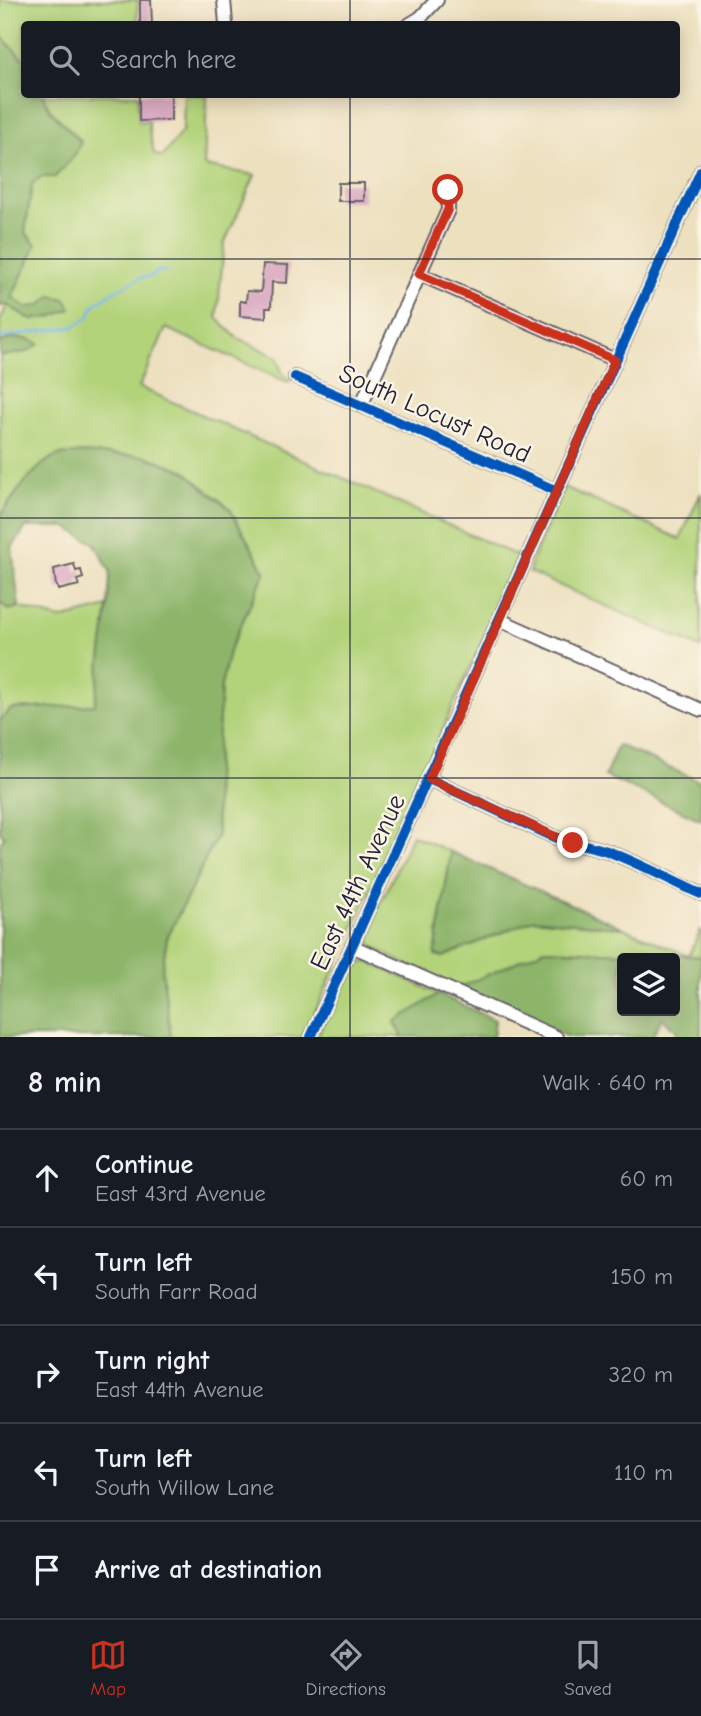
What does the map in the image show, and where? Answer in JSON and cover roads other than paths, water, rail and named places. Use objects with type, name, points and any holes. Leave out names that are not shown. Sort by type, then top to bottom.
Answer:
[{"type":"street","points":[[224,0],[226,21]]},
{"type":"street","points":[[415,21],[437,0]]},
{"type":"street","name":"East 44th Avenue","points":[[311,1037],[701,171]]},
{"type":"street","points":[[361,406],[448,209],[448,190]]},
{"type":"street","points":[[419,274],[615,360]]},
{"type":"street","name":"South Locust Road","points":[[295,377],[557,491]]},
{"type":"street","points":[[500,620],[701,710]]},
{"type":"street","points":[[429,779],[554,836],[609,852],[701,894]]},
{"type":"street","points":[[352,946],[556,1037]]},
{"type":"waterway","points":[[0,337],[73,327],[89,317],[94,305],[116,290],[140,278],[153,276],[158,271],[167,271]]}]
